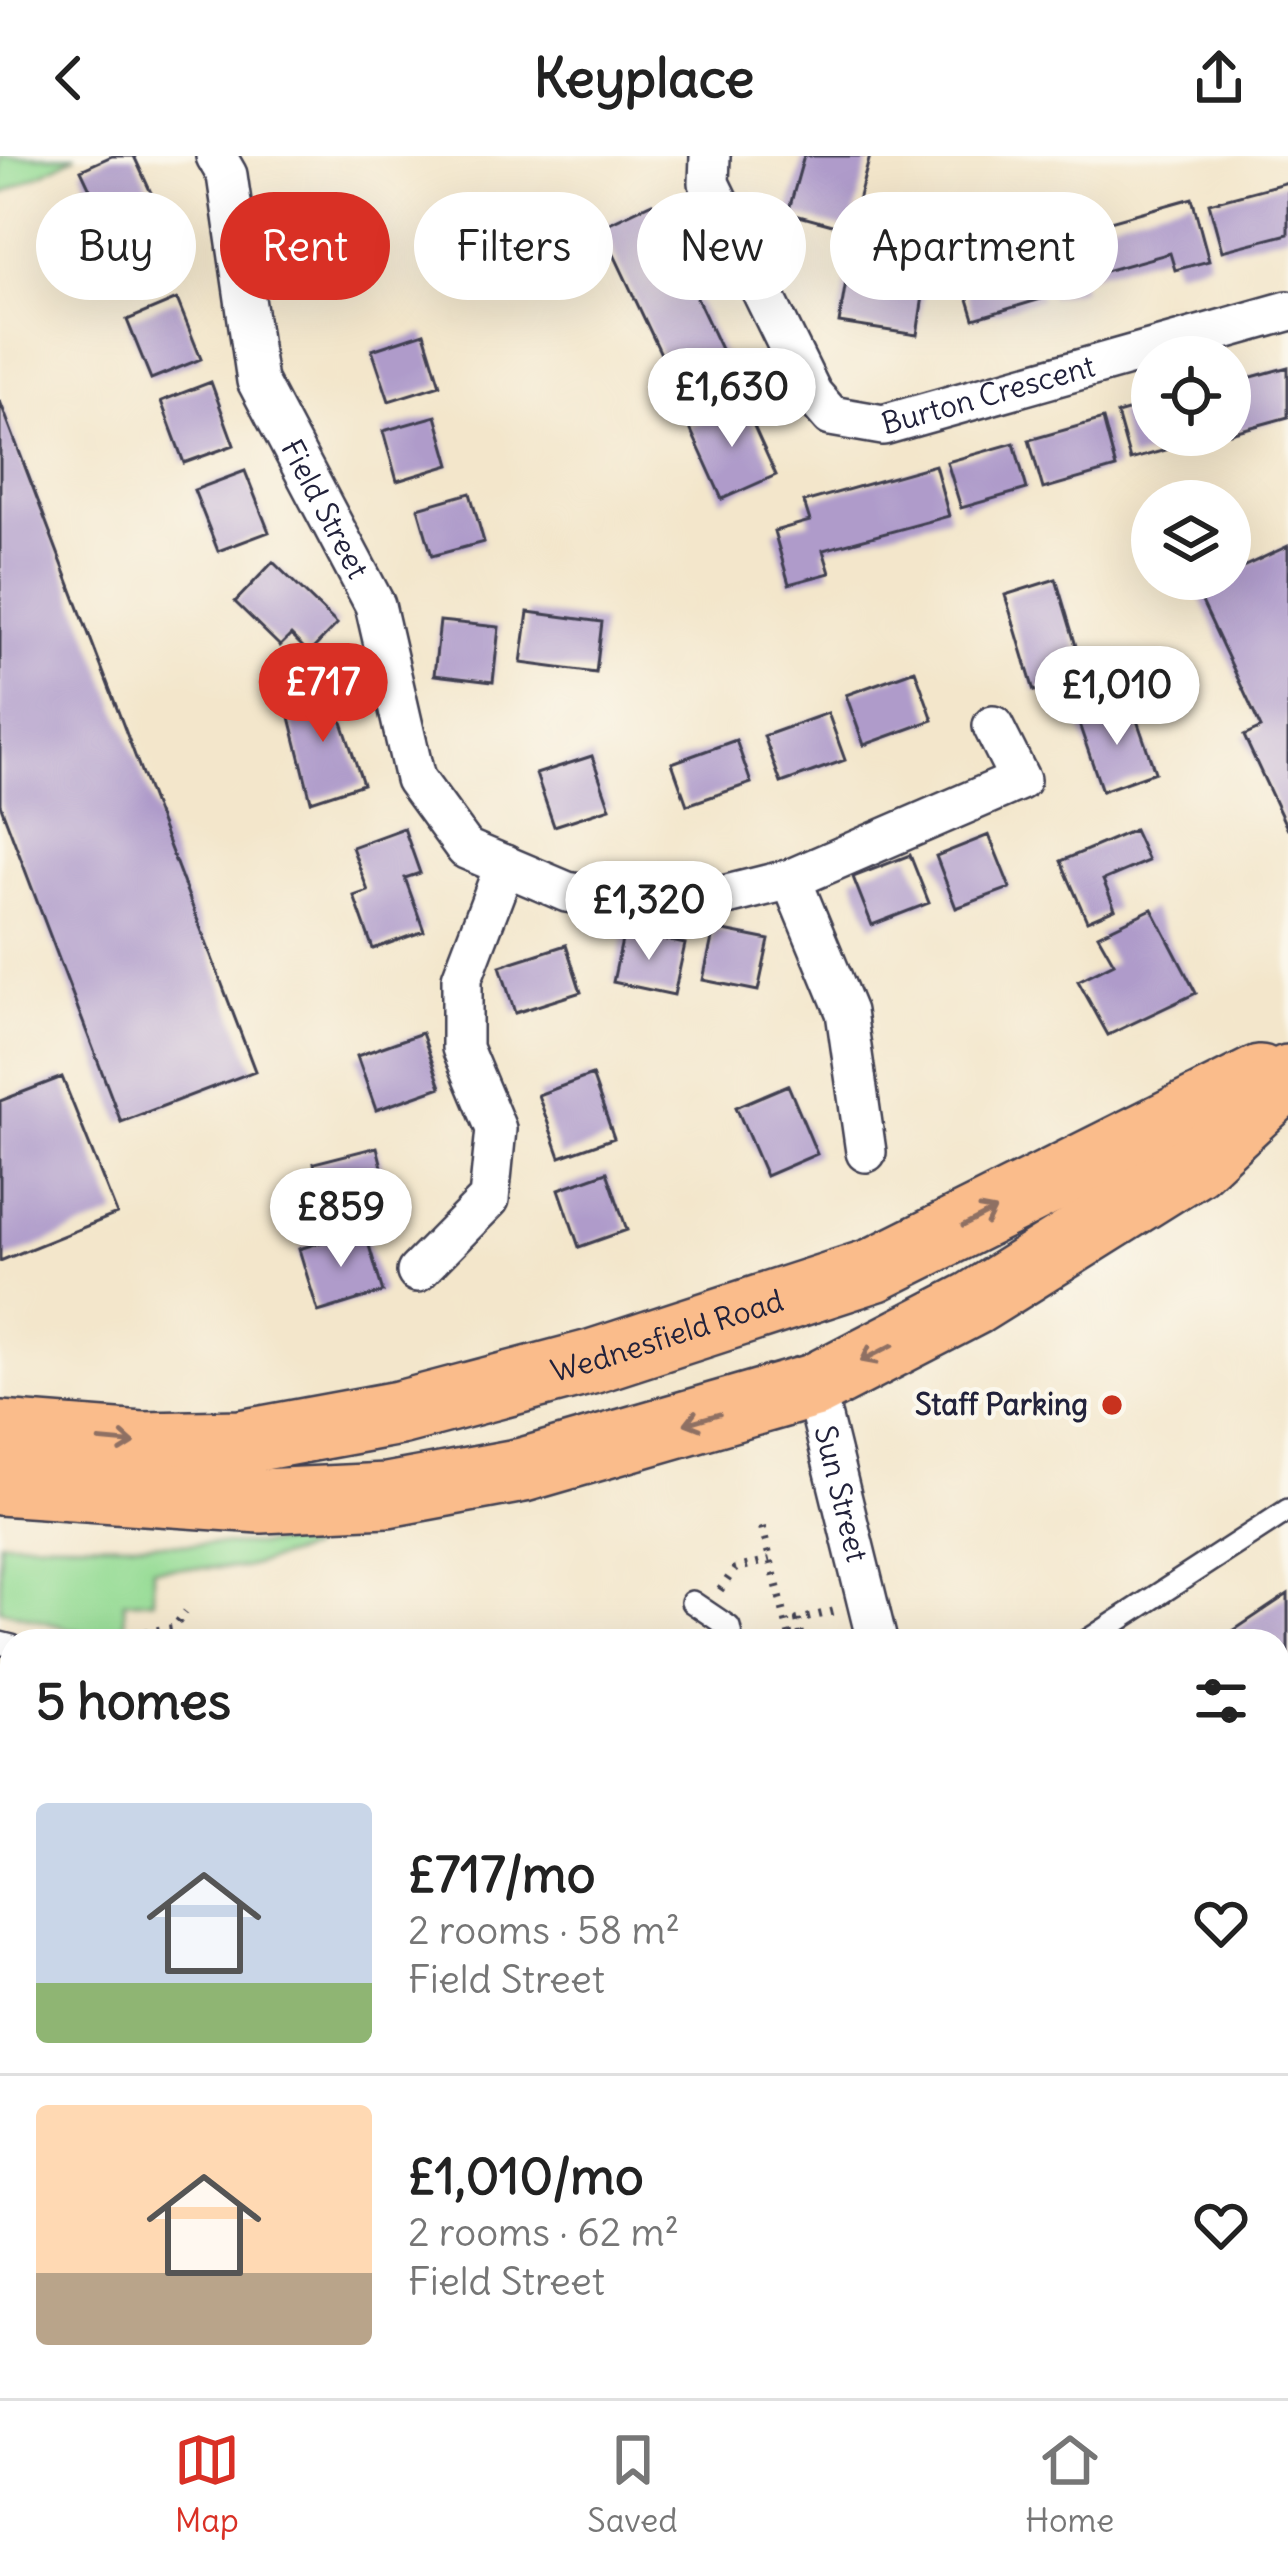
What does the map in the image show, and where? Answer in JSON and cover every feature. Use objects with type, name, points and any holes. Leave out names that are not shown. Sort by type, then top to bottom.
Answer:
[{"type":"main road","name":"Wednesfield Road","points":[[0,1432],[142,1444],[241,1442],[399,1413],[591,1362],[874,1270],[1288,1063]]},
{"type":"main road","points":[[0,1483],[261,1501],[387,1495],[523,1470],[974,1303],[1194,1165],[1288,1077]]},
{"type":"main road","points":[[241,1442],[331,1452],[806,1366],[874,1270]]},
{"type":"street","name":"Field Street","points":[[216,156],[227,175],[257,381],[375,605],[415,779],[466,849],[567,892],[671,909],[791,879],[1020,780],[993,726]]},
{"type":"street","name":"Burton Crescent","points":[[710,156],[709,183],[812,394],[831,416],[883,425],[1288,311]]},
{"type":"street","points":[[417,1272],[489,1199],[496,1129],[462,1048],[462,978],[505,865]]},
{"type":"street","points":[[791,879],[846,1012],[866,1153]]},
{"type":"street","name":"Sun Street","points":[[806,1366],[872,1623]]},
{"type":"lane","points":[[1194,1165],[1288,1108]]},
{"type":"lane","points":[[68,1511],[261,1501]]},
{"type":"lane","points":[[1105,1629],[1288,1510]]},
{"type":"lane","points":[[699,1607],[729,1629]]},
{"type":"path","points":[[762,1527],[790,1629]]},
{"type":"path","points":[[699,1607],[735,1569],[770,1560]]},
{"type":"path","points":[[166,1629],[173,1628],[186,1612]]},
{"type":"path","points":[[800,1629],[798,1619],[872,1623]]},
{"type":"green space","points":[[0,156],[76,156],[0,195]]},
{"type":"green space","points":[[309,1540],[309,1549],[243,1568],[153,1568],[153,1600],[124,1602],[125,1629],[71,1629],[0,1609],[0,1541],[260,1545]]},
{"type":"building","points":[[112,156],[134,156],[151,192],[91,192],[81,170]]},
{"type":"building","points":[[804,156],[870,156],[860,192],[830,192],[830,225],[806,218],[806,192],[794,192]]},
{"type":"building","points":[[1288,182],[1288,234],[1222,251],[1209,203]]},
{"type":"building","points":[[1192,198],[1209,261],[1175,270],[1170,253],[1118,267],[1118,219]]},
{"type":"building","points":[[637,210],[637,300],[698,300],[738,385],[687,409],[613,252],[613,221]]},
{"type":"building","points":[[177,300],[201,359],[151,379],[127,320]]},
{"type":"building","points":[[843,300],[922,300],[917,335],[839,323]]},
{"type":"building","points":[[968,300],[1038,300],[974,319]]},
{"type":"building","points":[[424,333],[440,385],[389,401],[372,350]]},
{"type":"building","points":[[1288,367],[1288,417],[1251,427],[1251,377]]},
{"type":"building","points":[[211,382],[234,445],[184,463],[161,401]]},
{"type":"building","points":[[0,401],[255,1071],[121,1122],[0,804]]},
{"type":"building","points":[[743,402],[776,475],[722,499],[689,426]]},
{"type":"building","points":[[1131,410],[1131,456],[1144,456],[1130,460],[1117,414]]},
{"type":"building","points":[[436,416],[450,465],[397,481],[383,431]]},
{"type":"building","points":[[1103,419],[1116,468],[1043,489],[1029,440]]},
{"type":"building","points":[[1014,443],[1027,489],[961,508],[947,462]]},
{"type":"building","points":[[935,465],[949,516],[823,550],[830,573],[789,584],[774,531],[810,521],[804,502]]},
{"type":"building","points":[[245,471],[269,532],[218,551],[194,490]]},
{"type":"building","points":[[470,493],[484,542],[432,556],[418,508]]},
{"type":"building","points":[[1288,546],[1288,830],[1244,736],[1261,728],[1201,600],[1251,600],[1251,563]]},
{"type":"building","points":[[273,562],[337,624],[309,653],[291,635],[280,646],[235,602]]},
{"type":"building","points":[[1056,579],[1093,703],[1067,711],[1059,683],[1034,691],[1005,595]]},
{"type":"building","points":[[528,612],[602,622],[596,673],[521,663]]},
{"type":"building","points":[[440,621],[499,627],[493,682],[434,675]]},
{"type":"building","points":[[915,670],[933,720],[864,745],[846,695]]},
{"type":"building","points":[[330,687],[363,784],[311,801],[286,701]]},
{"type":"building","points":[[1132,706],[1155,772],[1102,791],[1079,724]]},
{"type":"building","points":[[828,713],[845,760],[781,783],[764,736]]},
{"type":"building","points":[[736,740],[751,783],[687,805],[672,763]]},
{"type":"building","points":[[592,756],[610,808],[554,826],[536,774]]},
{"type":"building","points":[[404,828],[420,873],[405,878],[424,931],[373,949],[354,896],[368,891],[352,847]]},
{"type":"building","points":[[1134,830],[1148,861],[1103,880],[1115,909],[1087,921],[1061,861]]},
{"type":"building","points":[[989,835],[1010,888],[956,908],[936,856]]},
{"type":"building","points":[[910,855],[929,903],[872,925],[853,877]]},
{"type":"building","points":[[1152,909],[1196,993],[1108,1035],[1078,981],[1114,963],[1098,935]]},
{"type":"building","points":[[714,929],[769,940],[758,991],[703,980]]},
{"type":"building","points":[[624,931],[685,944],[674,995],[613,982]]},
{"type":"building","points":[[566,945],[581,992],[515,1013],[500,966]]},
{"type":"building","points":[[422,1033],[441,1087],[376,1110],[357,1056]]},
{"type":"building","points":[[592,1075],[614,1138],[560,1157],[538,1095]]},
{"type":"building","points":[[62,1077],[117,1214],[0,1261],[0,1101]]},
{"type":"building","points":[[788,1085],[817,1154],[766,1176],[736,1107]]},
{"type":"building","points":[[377,1147],[391,1202],[328,1218],[314,1163]]},
{"type":"building","points":[[607,1172],[627,1230],[579,1247],[559,1189]]},
{"type":"building","points":[[364,1229],[383,1292],[318,1312],[299,1249]]},
{"type":"building","points":[[1288,1594],[1288,1629],[1236,1629]]},
{"type":"place","name":"Staff Parking","points":[[1112,1405]]}]
